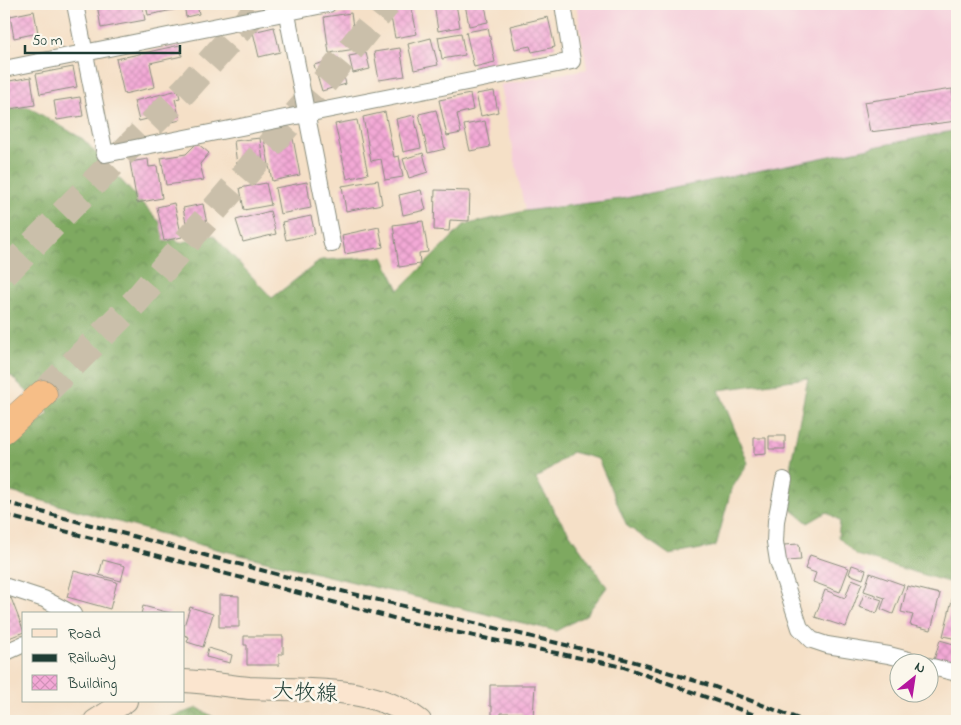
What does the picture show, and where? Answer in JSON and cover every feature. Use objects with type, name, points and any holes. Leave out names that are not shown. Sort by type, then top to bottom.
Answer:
[{"type":"highway","points":[[4,429],[43,394]]},
{"type":"street","points":[[75,4],[105,154],[572,61],[563,4]]},
{"type":"street","points":[[4,68],[286,8],[328,4]]},
{"type":"street","points":[[286,8],[332,244]]},
{"type":"street","points":[[784,480],[776,521],[775,542],[778,561],[800,628],[812,640],[827,645],[888,656]]},
{"type":"street","points":[[4,586],[44,599],[69,612]]},
{"type":"street","points":[[4,654],[22,645]]},
{"type":"street","points":[[938,668],[957,673]]},
{"type":"street","name":"大牧線","points":[[185,682],[208,682],[232,687],[358,694],[402,709],[420,721]]},
{"type":"street","points":[[95,721],[124,702]]},
{"type":"shaded area","points":[[576,4],[957,4],[957,130],[621,199],[525,211],[500,85],[587,69]]},
{"type":"green space","points":[[6,94],[83,139],[179,243],[213,235],[272,298],[321,260],[383,257],[399,290],[464,225],[525,211],[621,199],[957,130],[957,581],[955,584],[856,555],[838,537],[840,521],[827,512],[808,523],[787,506],[791,463],[808,378],[719,390],[748,463],[731,490],[716,546],[670,555],[627,526],[598,459],[572,452],[536,479],[556,514],[607,587],[586,615],[556,631],[208,547],[4,490],[4,452],[49,413],[11,376],[4,377],[4,96]]},
{"type":"green space","points":[[198,708],[220,721],[158,721]]},
{"type":"building","points":[[97,4],[142,4],[145,20],[101,28]]},
{"type":"building","points":[[146,4],[177,4],[178,9],[148,15]]},
{"type":"building","points":[[184,4],[197,4],[199,14],[186,17]]},
{"type":"building","points":[[411,4],[417,34],[395,38],[389,7]]},
{"type":"building","points":[[434,4],[456,4],[460,27],[438,31]]},
{"type":"building","points":[[465,4],[485,4],[488,22],[469,26]]},
{"type":"building","points":[[34,11],[38,33],[14,38],[10,16]]},
{"type":"building","points":[[351,13],[356,49],[329,53],[324,17]]},
{"type":"building","points":[[548,17],[555,47],[532,52],[530,46],[515,49],[510,26]]},
{"type":"building","points":[[4,23],[9,46],[4,47]]},
{"type":"building","points":[[274,27],[280,52],[259,57],[253,32]]},
{"type":"building","points":[[488,28],[495,62],[474,67],[466,32]]},
{"type":"building","points":[[461,33],[465,55],[442,59],[438,37]]},
{"type":"building","points":[[431,38],[438,65],[414,70],[408,44]]},
{"type":"building","points":[[180,45],[182,56],[150,63],[155,87],[124,94],[116,59]]},
{"type":"building","points":[[400,48],[405,76],[379,80],[374,52]]},
{"type":"building","points":[[366,53],[370,69],[353,73],[349,56]]},
{"type":"building","points":[[339,58],[346,84],[322,91],[314,65]]},
{"type":"building","points":[[73,67],[77,87],[40,94],[36,74]]},
{"type":"building","points":[[31,77],[35,105],[4,110],[4,82]]},
{"type":"building","points":[[952,89],[957,121],[870,132],[864,102]]},
{"type":"building","points":[[178,90],[180,98],[175,99],[180,120],[161,125],[159,116],[139,121],[134,101]]},
{"type":"building","points":[[494,91],[498,112],[481,116],[476,94]]},
{"type":"building","points":[[470,94],[473,110],[457,114],[461,133],[447,136],[439,100]]},
{"type":"building","points":[[80,97],[83,116],[57,120],[54,101]]},
{"type":"building","points":[[436,110],[445,149],[428,153],[419,114]]},
{"type":"building","points":[[385,112],[394,157],[399,156],[403,177],[385,180],[381,159],[371,161],[363,117]]},
{"type":"building","points":[[414,115],[421,148],[403,152],[396,119]]},
{"type":"building","points":[[357,120],[368,174],[347,179],[335,124]]},
{"type":"building","points":[[485,121],[490,147],[470,151],[464,125]]},
{"type":"building","points":[[292,133],[300,175],[272,181],[264,138]]},
{"type":"building","points":[[260,138],[263,162],[237,165],[234,141]]},
{"type":"building","points":[[197,143],[209,153],[200,164],[204,180],[166,185],[161,158],[186,154]]},
{"type":"building","points":[[423,153],[428,172],[409,178],[403,159]]},
{"type":"building","points":[[148,159],[149,167],[157,166],[162,198],[137,203],[130,162]]},
{"type":"building","points":[[378,180],[382,204],[346,211],[342,186]]},
{"type":"building","points":[[307,182],[311,208],[280,214],[275,188]]},
{"type":"building","points":[[266,183],[271,205],[244,210],[240,188]]},
{"type":"building","points":[[421,190],[426,210],[403,215],[399,195]]},
{"type":"building","points":[[435,190],[470,191],[469,221],[450,220],[449,231],[434,230]]},
{"type":"building","points":[[174,203],[182,237],[164,241],[157,207]]},
{"type":"building","points":[[203,204],[208,229],[188,233],[183,208]]},
{"type":"building","points":[[270,211],[276,234],[243,242],[236,220]]},
{"type":"building","points":[[311,216],[315,234],[286,240],[282,222]]},
{"type":"building","points":[[423,221],[428,252],[419,253],[420,264],[399,267],[393,225]]},
{"type":"building","points":[[379,227],[383,247],[345,254],[342,235]]},
{"type":"building","points":[[769,436],[785,436],[785,449],[769,449]]},
{"type":"building","points":[[754,438],[766,438],[766,454],[754,455]]},
{"type":"building","points":[[799,544],[801,560],[786,561],[784,545]]},
{"type":"building","points":[[810,555],[849,568],[840,592],[813,582],[816,573],[805,569]]},
{"type":"building","points":[[103,560],[125,566],[121,581],[99,575]]},
{"type":"building","points":[[852,565],[866,570],[863,579],[849,574]]},
{"type":"building","points":[[74,571],[117,582],[110,609],[67,597]]},
{"type":"building","points":[[870,573],[904,585],[893,614],[881,609],[885,598],[864,591]]},
{"type":"building","points":[[852,579],[862,583],[846,627],[815,617],[825,590],[845,598]]},
{"type":"building","points":[[907,586],[940,594],[931,630],[910,625],[913,615],[901,612]]},
{"type":"building","points":[[864,594],[882,600],[877,613],[859,607]]},
{"type":"building","points":[[219,595],[239,596],[239,627],[219,627]]},
{"type":"building","points":[[953,596],[957,597],[957,639],[943,636]]},
{"type":"building","points":[[11,598],[22,627],[22,633],[9,638],[7,632],[4,634],[4,601]]},
{"type":"building","points":[[143,606],[166,612],[142,612]]},
{"type":"building","points":[[190,607],[213,614],[203,647],[187,642],[189,637],[185,635],[185,623]]},
{"type":"building","points":[[244,636],[283,636],[283,654],[279,654],[279,665],[247,665],[247,645],[244,645]]},
{"type":"building","points":[[940,640],[957,645],[957,666],[938,661],[938,652],[936,652]]},
{"type":"building","points":[[208,648],[232,655],[230,663],[206,657]]},
{"type":"building","points":[[490,685],[535,685],[533,718],[522,718],[522,713],[501,713],[501,717],[492,718]]},
{"type":"tunnel","points":[[4,274],[186,89],[262,4]]},
{"type":"tunnel","points":[[43,394],[136,301],[325,81],[387,4]]},
{"type":"railway","points":[[4,502],[329,588],[632,661],[715,687],[804,721]]},
{"type":"railway","points":[[4,515],[416,624],[624,667],[771,721]]}]
